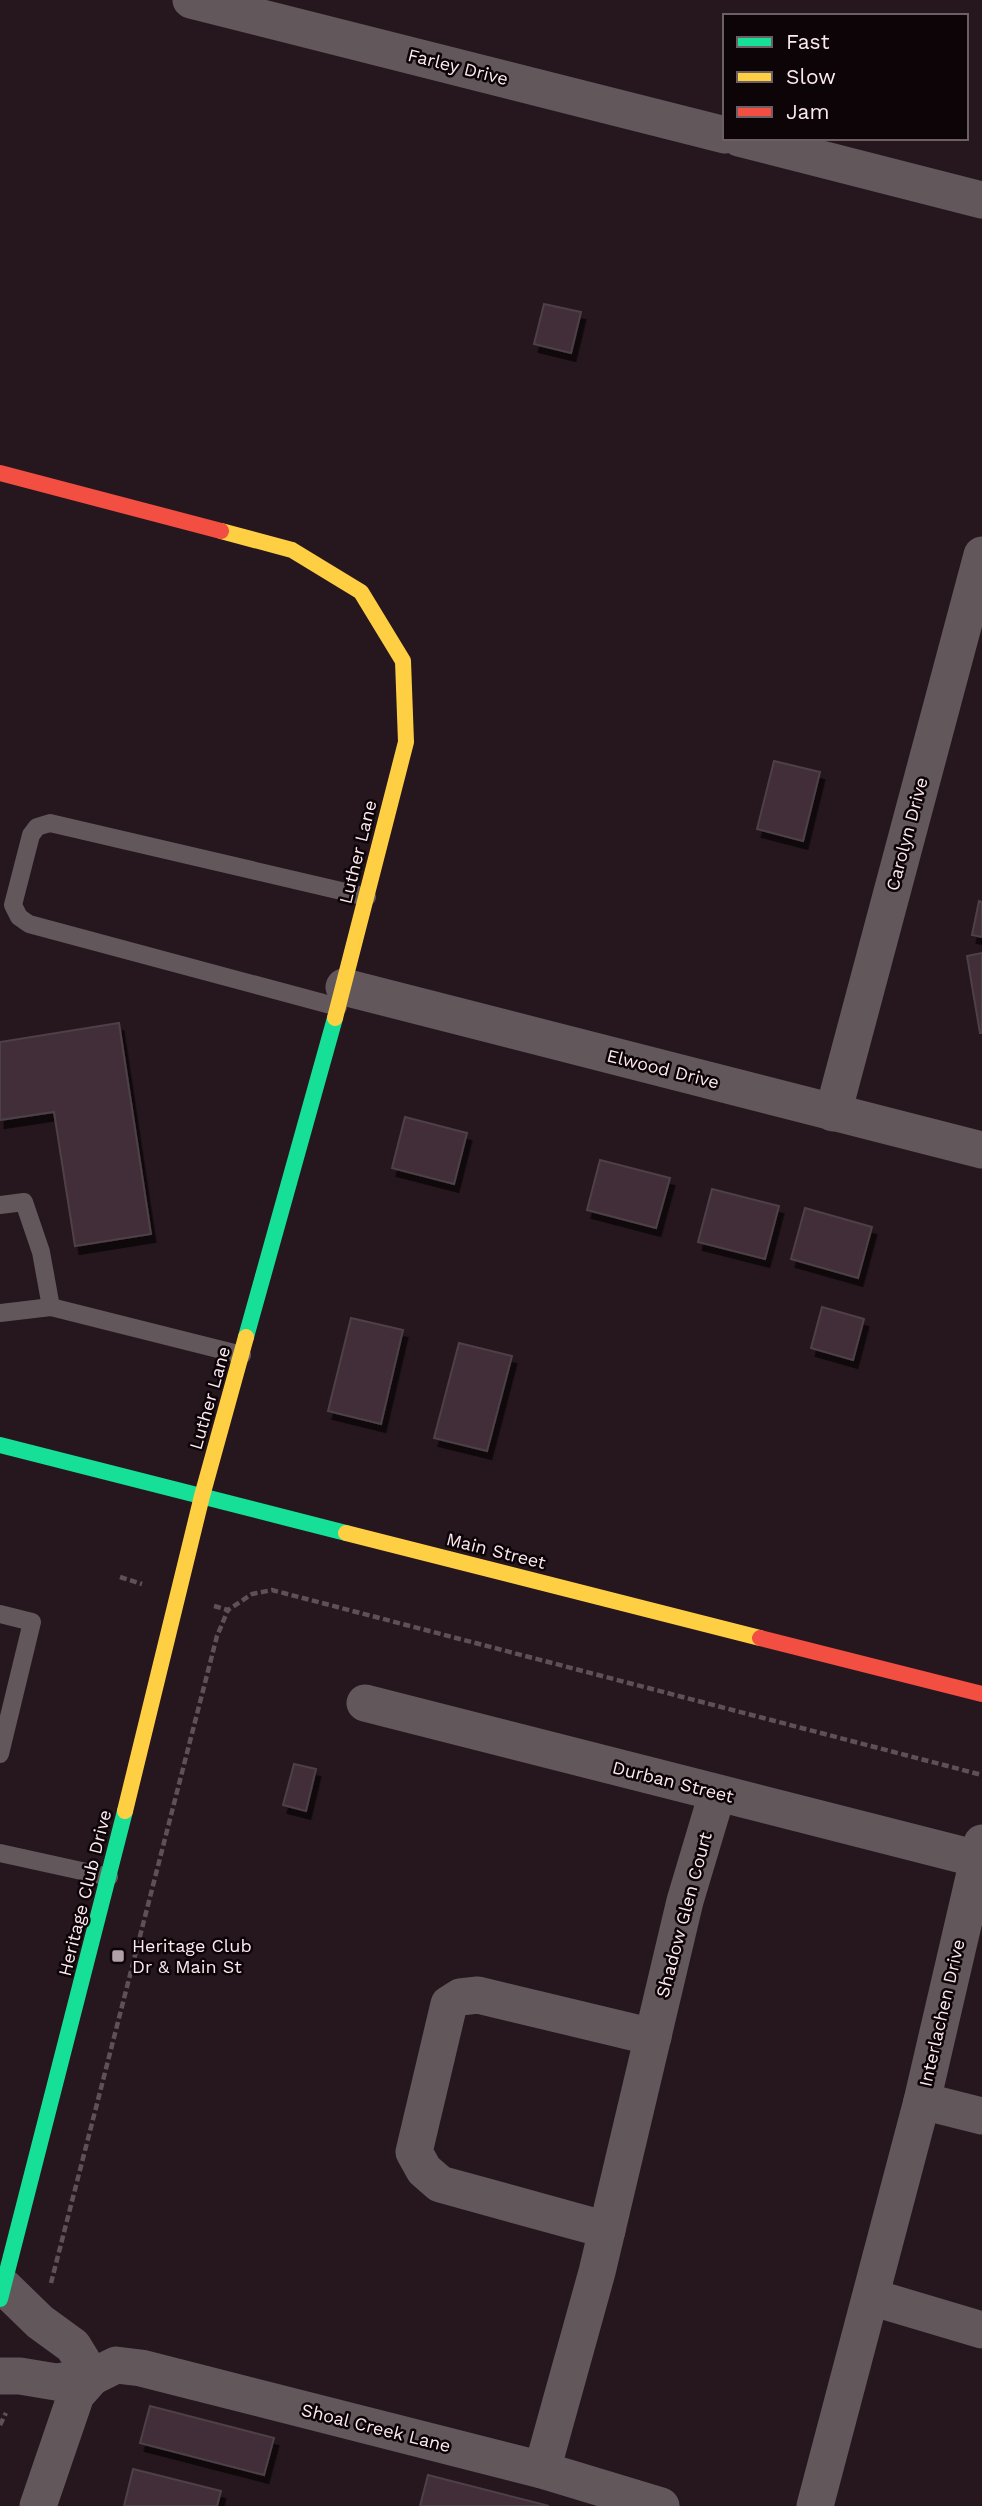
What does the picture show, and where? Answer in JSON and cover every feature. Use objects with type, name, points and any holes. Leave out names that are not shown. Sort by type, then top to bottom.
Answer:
[{"type":"street","name":"Farley Drive","points":[[191,0],[723,134]]},
{"type":"street","points":[[747,140],[982,200]]},
{"type":"street","name":"Luther Lane","points":[[0,473],[292,550],[361,592],[403,661],[406,742],[341,997],[202,1496]]},
{"type":"street","name":"Carolyn Drive","points":[[833,1113],[982,555]]},
{"type":"street","name":"Elwood Drive","points":[[341,997],[982,1150]]},
{"type":"street","name":"Main Street","points":[[0,1444],[982,1694]]},
{"type":"street","name":"Heritage Club Drive","points":[[2,2293],[109,1877],[202,1496]]},
{"type":"street","name":"Durban Street","points":[[365,1703],[717,1794],[981,1854]]},
{"type":"street","name":"Shadow Glen Court","points":[[542,2470],[607,2230],[685,1901],[717,1794]]},
{"type":"street","name":"Interlachen Drive","points":[[814,2506],[922,2101],[981,1854]]},
{"type":"street","points":[[607,2230],[440,2183],[424,2170],[414,2152],[449,2004],[460,1997],[478,1995],[653,2037]]},
{"type":"street","name":"Interlachen Drive","points":[[922,2101],[982,2116]]},
{"type":"street","points":[[2,2293],[73,2346],[92,2377],[76,2395],[38,2506]]},
{"type":"street","points":[[871,2297],[982,2330]]},
{"type":"street","name":"Shoal Creek Lane","points":[[10,2376],[56,2382],[92,2377],[116,2365],[141,2368],[542,2470],[661,2506]]},
{"type":"lane","points":[[341,997],[29,924],[19,917],[13,905],[31,835],[37,827],[50,823],[367,897]]},
{"type":"lane","points":[[0,1205],[24,1202],[41,1252],[51,1307]]},
{"type":"lane","points":[[0,1313],[51,1307],[242,1355]]},
{"type":"lane","points":[[0,1614],[32,1622],[0,1755]]},
{"type":"lane","points":[[0,1853],[109,1877]]},
{"type":"path","points":[[120,1577],[228,1610]]},
{"type":"path","points":[[40,2322],[216,1636],[228,1610],[252,1594],[272,1590],[982,1775]]},
{"type":"path","points":[[0,2425],[10,2407],[10,2376]]},
{"type":"building","points":[[544,304],[581,312],[571,353],[534,344]]},
{"type":"building","points":[[774,761],[820,772],[803,841],[757,829]]},
{"type":"building","points":[[979,901],[982,902],[982,937],[972,935]]},
{"type":"building","points":[[982,953],[982,1033],[980,1033],[967,956]]},
{"type":"building","points":[[119,1023],[151,1234],[75,1246],[54,1112],[0,1120],[0,1042]]},
{"type":"building","points":[[405,1117],[467,1133],[454,1184],[392,1168]]},
{"type":"building","points":[[600,1160],[670,1178],[656,1228],[587,1210]]},
{"type":"building","points":[[712,1189],[779,1206],[765,1259],[698,1242]]},
{"type":"building","points":[[805,1208],[872,1227],[858,1278],[791,1259]]},
{"type":"building","points":[[822,1307],[864,1319],[853,1360],[811,1348]]},
{"type":"building","points":[[351,1318],[403,1330],[381,1424],[328,1411]]},
{"type":"building","points":[[459,1343],[512,1356],[487,1451],[434,1438]]},
{"type":"building","points":[[294,1764],[316,1769],[306,1811],[283,1805]]},
{"type":"building","points":[[150,2406],[274,2438],[264,2475],[140,2443]]},
{"type":"building","points":[[133,2469],[221,2491],[217,2506],[124,2506]]},
{"type":"building","points":[[428,2475],[549,2506],[420,2506]]},
{"type":"traffic: fast","points":[[246,1337],[335,1018]]},
{"type":"traffic: fast","points":[[0,1445],[346,1533]]},
{"type":"traffic: fast","points":[[0,2299],[125,1811]]},
{"type":"traffic: slow","points":[[221,531],[292,550],[361,592],[403,661],[406,742],[335,1018]]},
{"type":"traffic: slow","points":[[125,1811],[202,1496],[246,1337]]},
{"type":"traffic: slow","points":[[346,1533],[760,1638]]},
{"type":"traffic: jam","points":[[0,473],[221,531]]},
{"type":"traffic: jam","points":[[760,1638],[982,1694]]},
{"type":"place","name":"Heritage Club Dr & Main St","points":[[118,1956]]}]
